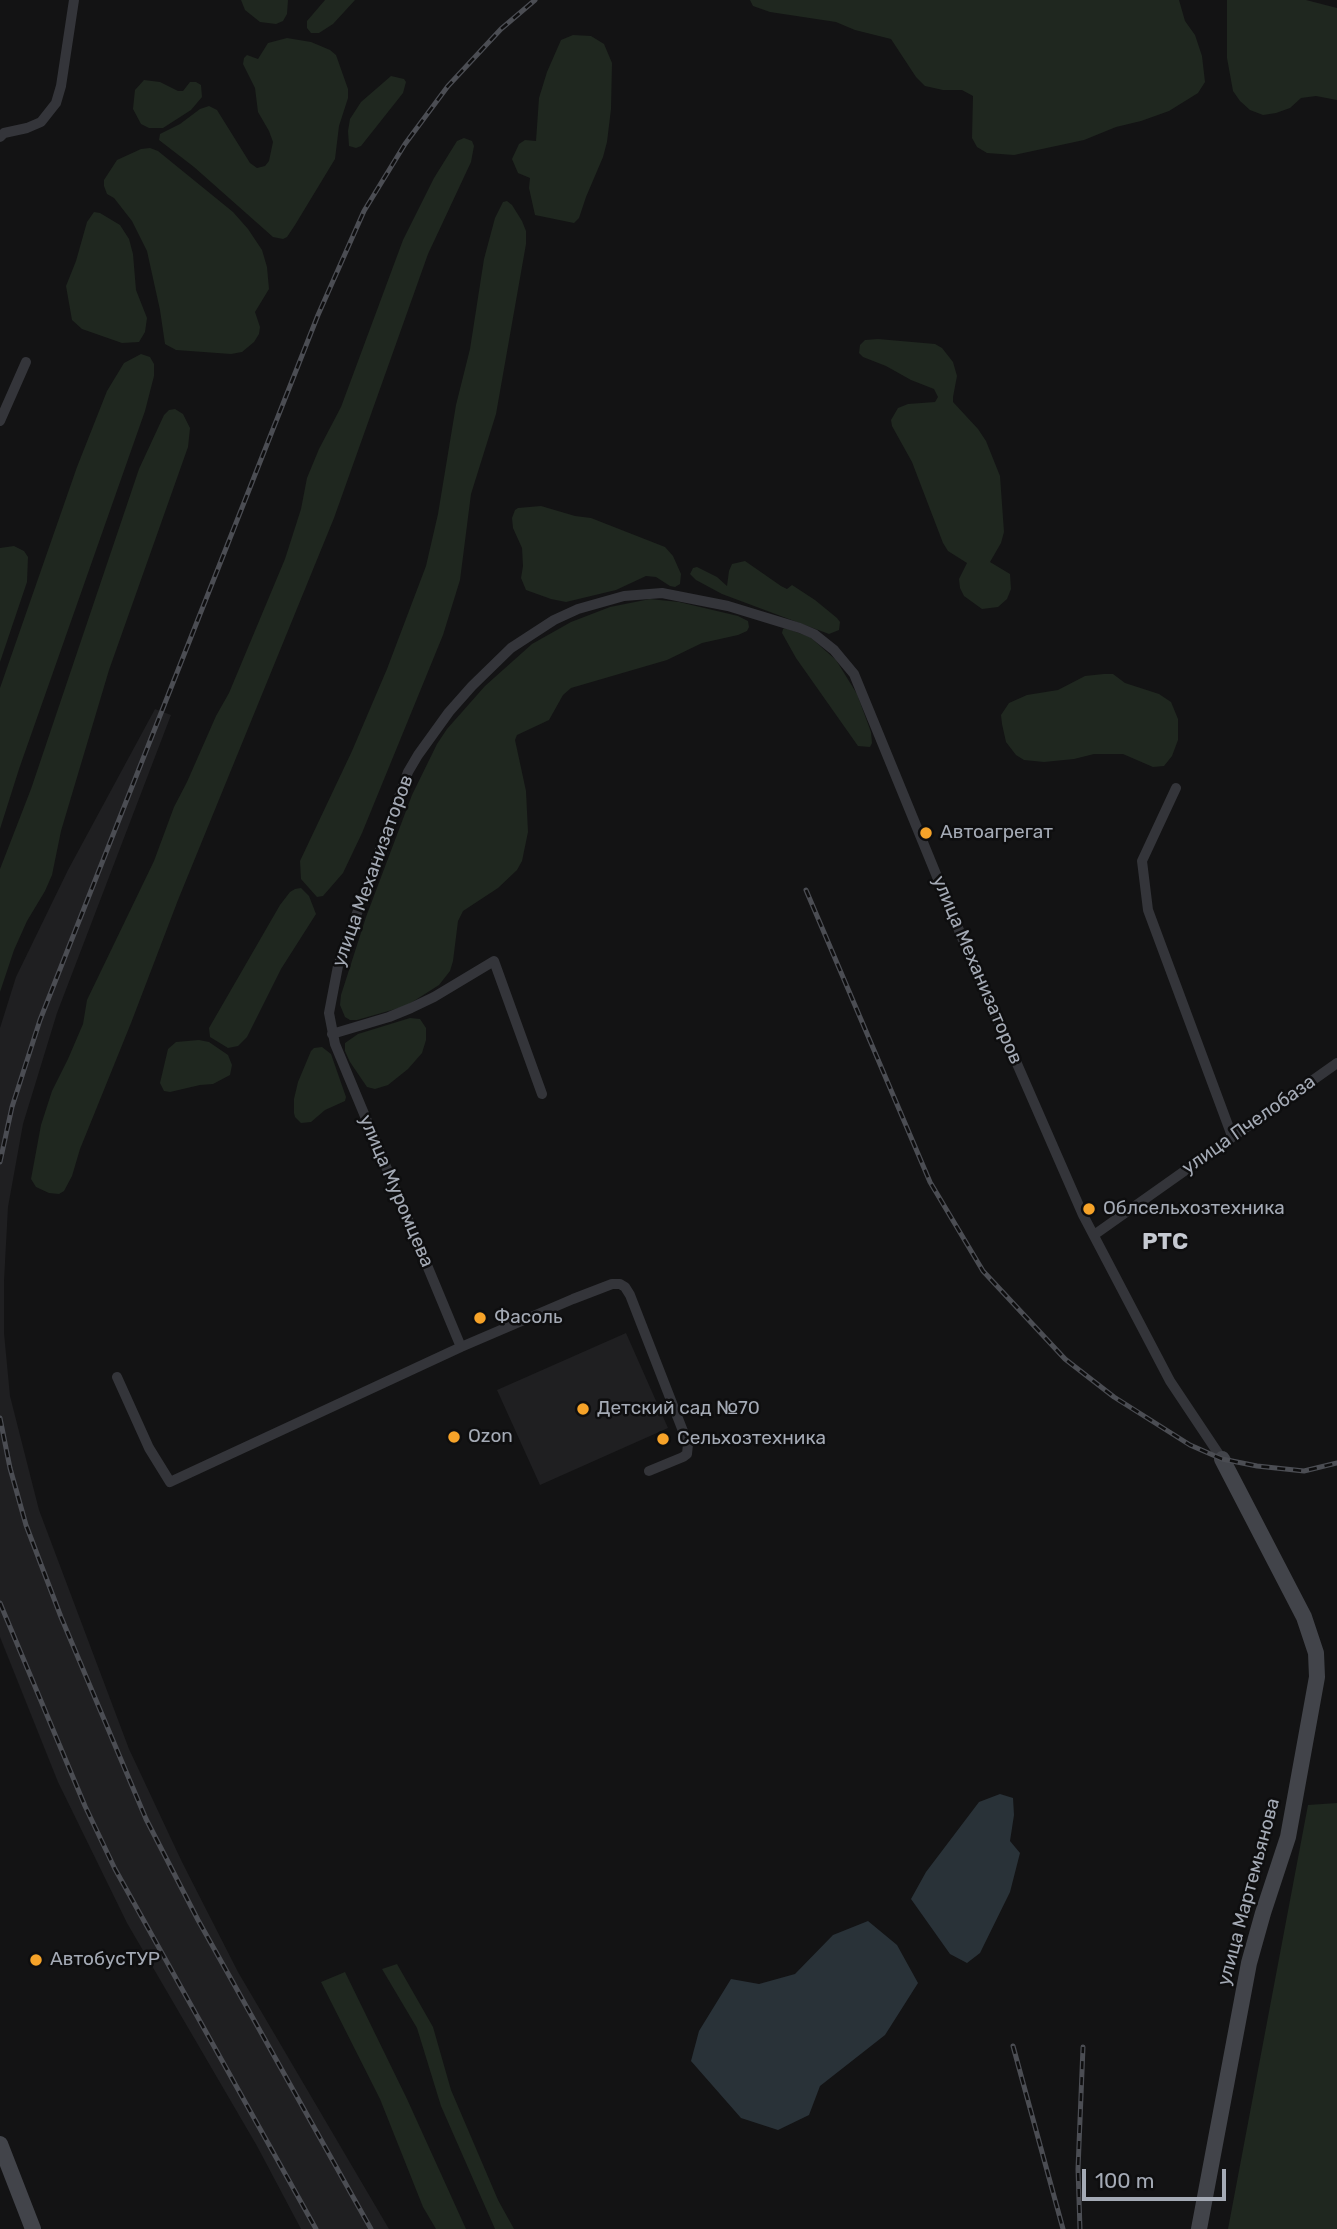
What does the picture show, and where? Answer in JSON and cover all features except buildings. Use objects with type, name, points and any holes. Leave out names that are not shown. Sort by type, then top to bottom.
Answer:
[{"type":"street","points":[[0,137],[4,133],[41,122],[56,103],[74,0]]},
{"type":"street","points":[[0,421],[26,362]]},
{"type":"street","name":"улица Механизаторов","points":[[332,1034],[330,1002],[338,967],[408,772],[432,733],[471,686],[511,648],[554,620],[578,609],[624,596],[662,593],[749,612],[814,634],[834,650],[854,674],[963,940],[1083,1215],[1170,1381],[1222,1459]]},
{"type":"street","points":[[1176,788],[1142,861],[1148,911],[1232,1136]]},
{"type":"street","points":[[332,1034],[411,1008],[494,961],[542,1094]]},
{"type":"street","name":"улица Муромцева","points":[[332,1034],[461,1347]]},
{"type":"street","name":"улица Пчелобаза","points":[[1094,1236],[1337,1063]]},
{"type":"street","points":[[117,1377],[149,1448],[170,1482],[461,1347],[573,1298],[620,1283],[630,1295],[688,1444],[687,1454],[683,1457],[649,1471]]},
{"type":"street","name":"улица Мартемьянова","points":[[1199,2229],[1249,1963],[1255,1936],[1288,1837],[1317,1677],[1316,1653],[1304,1617],[1222,1459]]},
{"type":"street","points":[[0,2144],[33,2229]]},
{"type":"shaded area","points":[[241,0],[288,0],[287,14],[283,21],[276,24],[260,22],[245,10]]},
{"type":"shaded area","points":[[325,0],[355,0],[333,24],[319,33],[311,33],[307,28],[307,21]]},
{"type":"shaded area","points":[[750,0],[1179,0],[1185,21],[1195,35],[1202,56],[1205,82],[1198,93],[1169,111],[1084,140],[1014,155],[987,153],[977,147],[972,138],[973,96],[962,90],[925,86],[891,39],[836,22],[770,12],[753,6]]},
{"type":"shaded area","points":[[1227,0],[1306,0],[1337,8],[1337,100],[1316,96],[1301,98],[1290,108],[1263,115],[1250,110],[1240,101],[1233,91],[1227,58]]},
{"type":"shaded area","points":[[573,35],[591,36],[604,44],[612,63],[607,142],[579,218],[574,223],[535,215],[529,188],[530,178],[518,173],[512,159],[519,144],[525,140],[536,141],[539,98],[547,72],[561,40]]},
{"type":"shaded area","points":[[287,38],[311,42],[336,55],[348,89],[348,98],[339,126],[335,159],[295,225],[283,239],[273,237],[194,167],[159,140],[160,134],[209,106],[217,110],[250,163],[257,168],[265,166],[269,161],[273,142],[258,112],[255,88],[243,64],[244,58],[247,55],[258,59],[268,43]]},
{"type":"shaded area","points":[[391,76],[404,79],[406,82],[403,93],[361,146],[349,146],[350,119],[361,102]]},
{"type":"shaded area","points":[[144,80],[160,82],[178,91],[183,91],[190,82],[196,82],[201,85],[202,97],[191,110],[163,128],[149,128],[141,124],[133,109],[135,90]]},
{"type":"shaded area","points":[[464,138],[472,141],[474,146],[471,162],[428,254],[334,518],[178,900],[80,1149],[72,1176],[64,1191],[59,1194],[49,1193],[36,1187],[31,1179],[41,1125],[52,1091],[83,1024],[87,1000],[154,861],[174,807],[229,693],[285,559],[301,509],[307,478],[341,407],[403,240],[434,178],[457,141]]},
{"type":"shaded area","points":[[141,149],[158,151],[233,212],[262,250],[269,289],[255,312],[260,327],[259,334],[242,352],[231,354],[176,350],[165,344],[147,251],[132,221],[114,198],[107,194],[104,186],[104,180],[117,160]]},
{"type":"shaded area","points":[[507,201],[522,221],[526,231],[526,244],[496,414],[471,494],[460,580],[443,635],[362,833],[343,873],[323,896],[317,897],[301,879],[300,861],[352,751],[426,566],[438,514],[456,405],[470,349],[484,259],[495,218],[503,202]]},
{"type":"shaded area","points":[[94,212],[120,225],[129,239],[136,290],[147,318],[145,332],[139,342],[122,343],[82,329],[72,320],[66,286],[87,222]]},
{"type":"shaded area","points":[[865,340],[935,344],[942,348],[953,362],[957,376],[953,402],[986,441],[1000,476],[1004,532],[990,562],[1010,574],[1011,589],[1007,599],[998,607],[982,609],[964,596],[959,579],[967,563],[948,551],[943,543],[912,462],[892,426],[891,420],[898,408],[908,404],[935,402],[938,397],[934,389],[859,353],[860,345]]},
{"type":"shaded area","points":[[141,354],[150,357],[154,364],[154,376],[145,411],[0,829],[0,688],[77,467],[107,391],[124,363]]},
{"type":"shaded area","points":[[175,409],[183,414],[190,428],[188,447],[109,670],[61,831],[52,875],[14,950],[0,992],[0,869],[31,789],[139,469],[164,415]]},
{"type":"shaded area","points":[[541,506],[591,518],[665,547],[673,556],[681,574],[680,584],[670,586],[656,577],[646,576],[616,590],[566,602],[526,590],[521,578],[522,548],[513,528],[512,518],[518,508]]},
{"type":"shaded area","points":[[14,546],[24,551],[28,557],[27,582],[0,662],[0,548]]},
{"type":"shaded area","points":[[745,561],[781,586],[787,589],[792,585],[815,600],[837,618],[840,622],[839,630],[829,634],[722,594],[690,574],[693,568],[697,567],[717,577],[727,586],[732,564]]},
{"type":"shaded area","points":[[650,599],[679,602],[738,616],[748,621],[749,627],[738,635],[702,643],[667,660],[571,688],[563,695],[549,720],[517,735],[515,740],[526,791],[528,832],[522,861],[517,870],[498,888],[463,911],[458,921],[450,971],[439,985],[406,1006],[357,1020],[345,1017],[340,1005],[341,995],[366,917],[412,795],[447,729],[485,686],[532,644],[571,622],[610,607]]},
{"type":"shaded area","points":[[785,628],[810,637],[836,660],[857,694],[871,732],[870,747],[858,746],[796,658],[782,633]]},
{"type":"shaded area","points":[[1113,674],[1125,683],[1159,694],[1171,702],[1178,719],[1178,740],[1172,756],[1164,766],[1153,767],[1123,754],[1094,754],[1044,762],[1024,760],[1016,755],[1006,742],[1002,724],[1001,715],[1009,703],[1027,695],[1058,690],[1085,676]]},
{"type":"shaded area","points":[[155,709],[171,715],[57,1013],[23,1124],[8,1207],[4,1281],[4,1333],[10,1396],[39,1510],[129,1749],[238,1972],[389,2229],[301,2229],[257,2146],[127,1923],[58,1782],[0,1637],[0,1028],[16,977],[68,870]]},
{"type":"shaded area","points":[[301,888],[309,896],[316,914],[281,969],[247,1037],[238,1046],[228,1048],[210,1037],[209,1028],[280,905],[295,889]]},
{"type":"shaded area","points":[[410,1018],[420,1019],[426,1028],[422,1053],[388,1085],[375,1089],[367,1087],[350,1062],[345,1043],[358,1034]]},
{"type":"shaded area","points":[[176,1042],[209,1042],[228,1055],[232,1065],[230,1075],[213,1084],[164,1091],[160,1083],[168,1049]]},
{"type":"shaded area","points":[[322,1047],[331,1054],[346,1097],[345,1101],[325,1110],[311,1122],[301,1123],[294,1113],[298,1082],[311,1051]]},
{"type":"shaded area","name":"Детский сад №70","points":[[626,1333],[668,1428],[540,1485],[497,1390]]},
{"type":"shaded area","points":[[1000,1794],[1013,1798],[1014,1815],[1010,1841],[1020,1853],[1010,1892],[980,1953],[967,1963],[950,1954],[911,1899],[926,1872],[979,1802]]},
{"type":"shaded area","points":[[1337,1803],[1337,2229],[1228,2229],[1308,1805]]},
{"type":"shaded area","points":[[868,1921],[897,1945],[918,1983],[885,2035],[820,2086],[809,2115],[778,2130],[741,2118],[691,2061],[699,2031],[731,1979],[759,1984],[795,1974],[833,1935]]},
{"type":"shaded area","points":[[397,1964],[433,2027],[451,2090],[498,2200],[514,2229],[495,2229],[441,2106],[417,2028],[382,1969]]},
{"type":"shaded area","points":[[345,1972],[466,2229],[436,2229],[423,2207],[380,2099],[321,1982]]},
{"type":"railway","points":[[0,1162],[12,1107],[40,1020],[318,315],[364,211],[405,144],[448,86],[501,29],[535,0]]},
{"type":"railway","points":[[806,890],[930,1182],[983,1271],[1065,1359],[1114,1397],[1190,1445],[1222,1459],[1257,1466],[1304,1471],[1337,1463]]},
{"type":"railway","points":[[0,1418],[26,1525],[61,1617],[146,1819],[198,1920],[371,2229]]},
{"type":"railway","points":[[0,1603],[85,1806],[115,1869],[316,2229]]},
{"type":"railway","points":[[1013,2046],[1063,2229]]},
{"type":"railway","points":[[1080,2229],[1078,2169],[1083,2047]]},
{"type":"place","name":"Автоагрегат","points":[[926,833]]},
{"type":"place","name":"Облсельхозтехника","points":[[1089,1209]]},
{"type":"place","name":"Фасоль","points":[[480,1318]]},
{"type":"place","name":"Детский сад №70","points":[[583,1409]]},
{"type":"place","name":"Ozon","points":[[454,1437]]},
{"type":"place","name":"Сельхозтехника","points":[[663,1439]]},
{"type":"place","name":"АвтобусТУР","points":[[36,1960]]},
{"type":"district","name":"РТС","points":[[1165,1242]]}]
